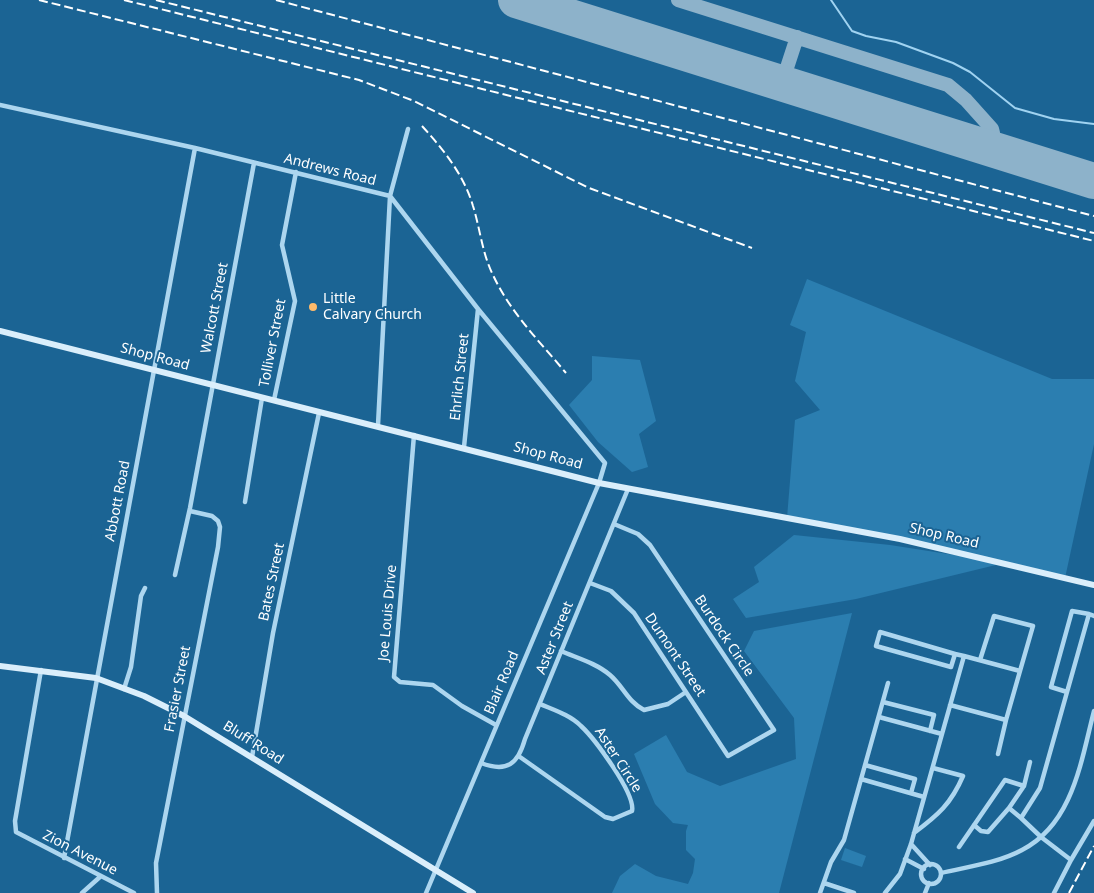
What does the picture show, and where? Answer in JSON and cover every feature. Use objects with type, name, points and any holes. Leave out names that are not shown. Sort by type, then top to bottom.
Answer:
[{"type":"street","name":"Andrews Road","points":[[0,105],[196,148],[390,196],[478,309],[605,463],[599,483]]},
{"type":"street","points":[[378,425],[390,196],[408,129]]},
{"type":"street","name":"Abbott Road","points":[[64,858],[196,148]]},
{"type":"street","name":"Walcott Street","points":[[175,575],[190,511],[254,163]]},
{"type":"street","name":"Tolliver Street","points":[[274,400],[296,301],[282,245],[296,172]]},
{"type":"street","name":"Ehrlich Street","points":[[464,447],[478,309]]},
{"type":"street","name":"Shop Road","points":[[0,331],[262,398],[378,425],[599,483],[900,539],[1094,585]]},
{"type":"street","points":[[245,502],[262,398]]},
{"type":"street","name":"Bates Street","points":[[252,757],[273,633],[319,412]]},
{"type":"street","name":"Joe Louis Drive","points":[[414,435],[394,677],[400,682],[434,685],[462,706],[496,725]]},
{"type":"street","name":"Blair Road","points":[[426,893],[599,483]]},
{"type":"street","name":"Aster Street","points":[[520,757],[525,739],[628,489]]},
{"type":"street","name":"Frasier Street","points":[[157,893],[156,863],[218,547],[220,527],[218,521],[212,516],[190,511]]},
{"type":"street","name":"Burdock Circle","points":[[614,524],[638,534],[650,546],[774,730],[728,756]]},
{"type":"street","name":"Dumont Street","points":[[590,582],[611,590],[621,598],[728,756]]},
{"type":"street","points":[[124,689],[131,667],[141,596],[145,588]]},
{"type":"street","points":[[1021,818],[1040,788],[1067,692],[1092,615],[1072,610],[1051,687],[1067,692]]},
{"type":"street","points":[[980,660],[994,616],[1033,626],[998,754]]},
{"type":"street","points":[[956,654],[951,668],[876,646],[880,632],[1020,671]]},
{"type":"street","points":[[561,651],[596,666],[610,675],[632,704],[644,710],[668,704],[686,692]]},
{"type":"street","points":[[885,893],[900,874],[911,844],[964,656]]},
{"type":"street","name":"Bluff Road","points":[[0,666],[96,678],[184,716],[473,893]]},
{"type":"street","name":"Zion Avenue","points":[[42,670],[15,821],[16,832],[134,893]]},
{"type":"street","points":[[820,893],[831,862],[844,840],[888,683]]},
{"type":"street","points":[[883,702],[934,715],[930,731]]},
{"type":"street","name":"Aster Circle","points":[[520,757],[605,817],[613,819],[632,810],[632,798],[600,748],[582,726],[568,716],[540,704]]},
{"type":"street","points":[[950,705],[1006,720]]},
{"type":"street","points":[[941,873],[1004,858],[1023,850],[1041,837],[1058,818],[1071,795],[1094,711]]},
{"type":"street","points":[[879,717],[942,734]]},
{"type":"street","points":[[481,763],[491,767],[502,767],[520,757]]},
{"type":"street","points":[[974,825],[982,831],[988,832],[1009,808],[1024,786],[1030,762]]},
{"type":"street","points":[[865,765],[915,779],[911,793]]},
{"type":"street","points":[[914,833],[938,815],[954,797],[962,776],[933,768]]},
{"type":"street","points":[[861,779],[924,797]]},
{"type":"street","points":[[959,846],[1005,780],[1024,786]]},
{"type":"street","points":[[1009,808],[1041,837],[1071,860]]},
{"type":"street","points":[[1054,893],[1094,821]]},
{"type":"street","points":[[911,844],[930,865],[938,867],[941,873],[938,882],[929,884]]},
{"type":"street","points":[[906,859],[924,868]]},
{"type":"street","points":[[924,868],[930,865]]},
{"type":"street","points":[[924,868],[922,877],[929,884]]},
{"type":"street","points":[[82,893],[101,876]]},
{"type":"street","points":[[824,883],[854,893]]},
{"type":"street","points":[[925,893],[929,884]]},
{"type":"shaded area","points":[[807,279],[1052,379],[1094,379],[1094,444],[1065,578],[1004,563],[856,599],[746,618],[733,599],[759,582],[754,567],[794,535],[890,545],[993,561],[787,518],[795,420],[820,410],[795,381],[806,332],[790,325]]},
{"type":"shaded area","points":[[592,356],[640,360],[656,421],[639,434],[648,467],[632,472],[598,442],[569,405],[592,380]]},
{"type":"shaded area","points":[[852,613],[779,893],[612,893],[620,876],[635,864],[656,876],[688,884],[693,873],[695,859],[686,850],[686,831],[688,825],[673,823],[655,804],[634,754],[666,735],[687,772],[720,786],[796,759],[794,718],[744,651],[754,631]]},
{"type":"shaded area","points":[[845,848],[866,856],[862,867],[841,860]]},
{"type":"waterway","points":[[831,0],[852,31],[896,42],[953,63],[970,72],[1015,108],[1054,119],[1094,124]]},
{"type":"taxiway","points":[[678,0],[948,85],[966,100],[992,129],[993,133],[989,148]]},
{"type":"taxiway","points":[[782,83],[797,37]]},
{"type":"runway","points":[[516,0],[1094,181]]},
{"type":"railway","points":[[39,0],[359,80],[414,101],[589,188],[752,248]]},
{"type":"railway","points":[[124,0],[1094,241]]},
{"type":"railway","points":[[156,0],[1094,233]]},
{"type":"railway","points":[[276,0],[1094,216]]},
{"type":"railway","points":[[422,126],[445,153],[464,184],[473,206],[486,258],[500,289],[526,326],[566,373]]},
{"type":"railway","points":[[1069,893],[1094,846]]},
{"type":"place","name":"Little Calvary Church","points":[[313,307]]}]
